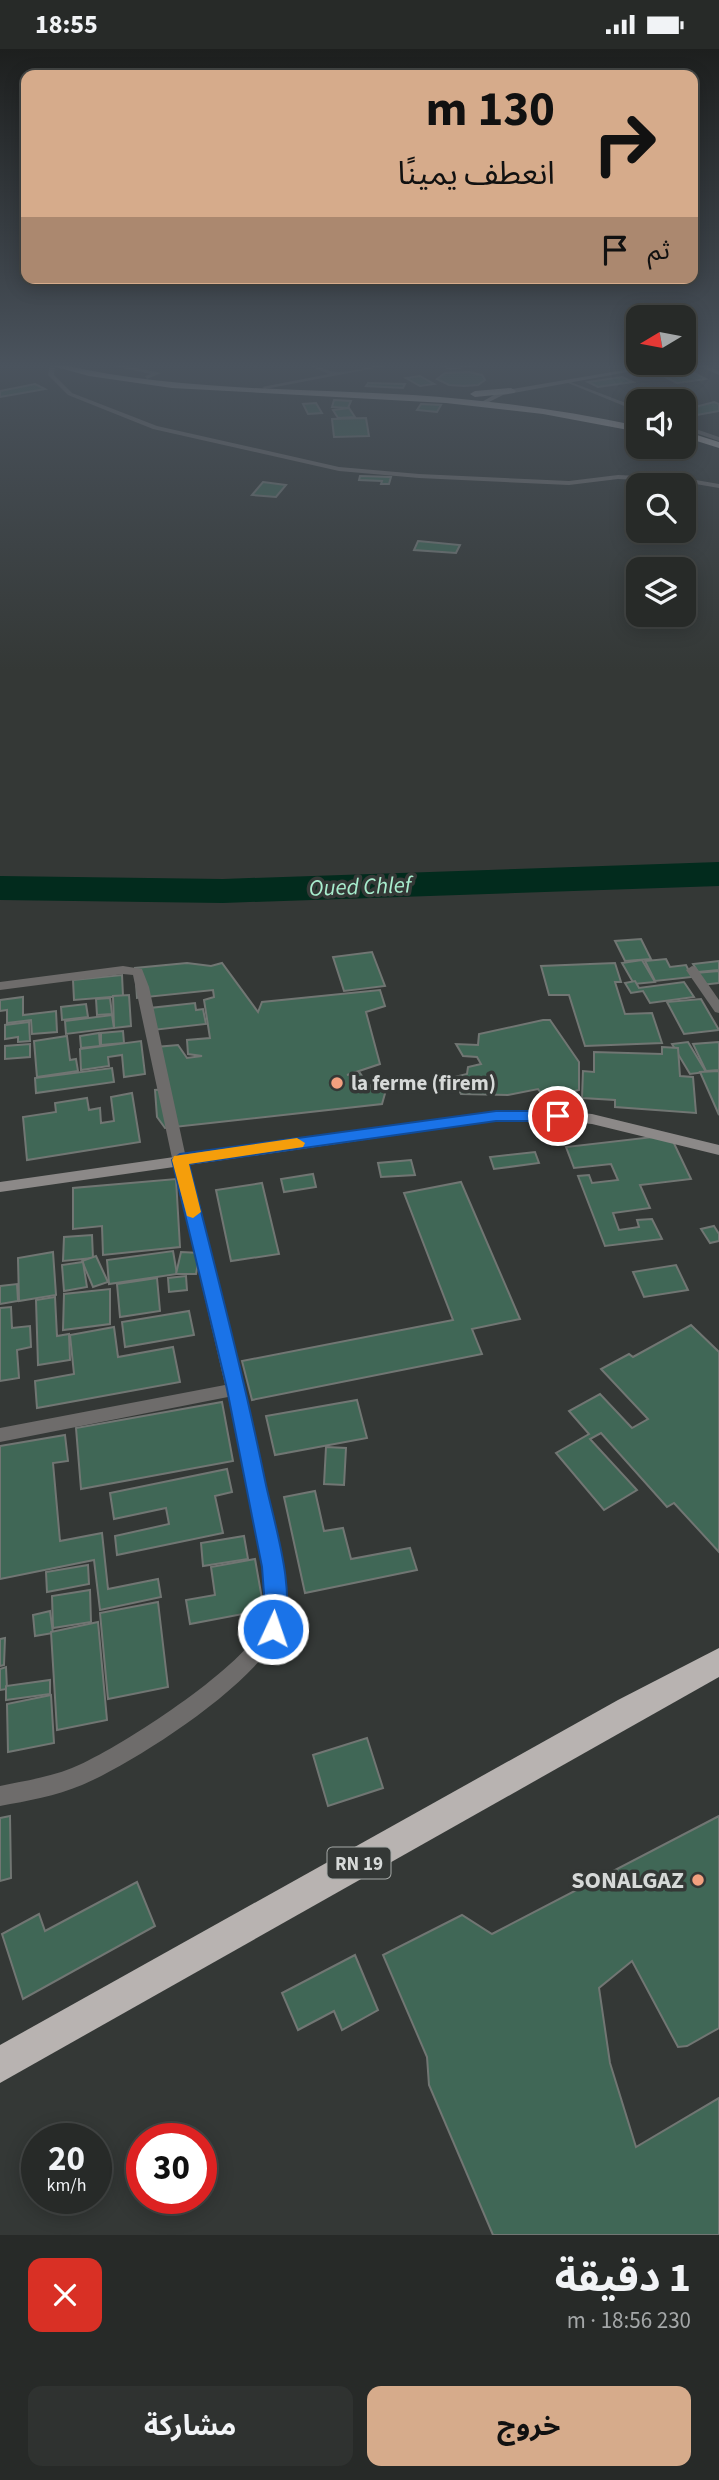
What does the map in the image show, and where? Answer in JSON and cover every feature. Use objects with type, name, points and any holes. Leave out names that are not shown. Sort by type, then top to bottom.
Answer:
[{"type":"highway","name":"RN 19","points":[[0,2064],[629,1710],[719,1663]]},
{"type":"main road","points":[[0,1187],[496,1116],[592,1119],[719,1150]]},
{"type":"street","points":[[327,466],[419,476],[569,483],[618,477],[684,480],[719,486]]},
{"type":"street","points":[[0,986],[123,970],[138,972],[180,1160],[237,1389],[273,1567],[276,1607],[273,1629],[262,1646],[230,1677],[103,1765],[76,1777],[0,1796]]},
{"type":"street","points":[[692,970],[717,1004]]},
{"type":"street","points":[[0,1435],[237,1389]]},
{"type":"building","points":[[360,476],[391,477],[389,484],[381,484],[382,481],[359,480]]},
{"type":"building","points":[[263,482],[286,485],[276,497],[252,495]]},
{"type":"building","points":[[418,541],[460,545],[456,553],[414,550]]},
{"type":"building","points":[[641,939],[651,959],[625,961],[615,941]]},
{"type":"building","points":[[372,952],[385,986],[344,991],[333,957]]},
{"type":"building","points":[[666,959],[670,967],[686,965],[692,977],[655,981],[645,961]]},
{"type":"building","points":[[642,960],[655,982],[634,984],[622,963]]},
{"type":"building","points":[[719,961],[719,970],[698,972],[693,964]]},
{"type":"building","points":[[187,963],[211,966],[222,963],[258,1012],[262,1002],[380,990],[385,1006],[366,1012],[380,1064],[347,1075],[360,1073],[370,1087],[372,1080],[388,1083],[382,1104],[165,1128],[157,1117],[155,1090],[167,1089],[156,1047],[178,1045],[187,1058],[202,1056],[188,1054],[187,1040],[210,1038],[204,1000],[214,997],[213,990],[137,998],[135,968]]},
{"type":"building","points":[[615,963],[621,982],[615,982],[625,1014],[652,1013],[662,1043],[585,1046],[569,995],[549,995],[541,966]]},
{"type":"building","points":[[719,971],[719,983],[701,985],[695,973]]},
{"type":"building","points":[[122,975],[123,996],[74,1000],[73,980]]},
{"type":"building","points":[[635,981],[639,988],[684,982],[694,997],[650,1003],[643,991],[631,993],[625,983]]},
{"type":"building","points":[[129,995],[131,1026],[114,1028],[113,996]]},
{"type":"building","points":[[23,997],[23,1015],[56,1011],[57,1032],[32,1034],[31,1020],[7,1023],[7,1010],[0,1011],[0,1000]]},
{"type":"building","points":[[110,998],[112,1014],[97,1015],[96,999]]},
{"type":"building","points":[[701,999],[719,1030],[684,1034],[667,1002]]},
{"type":"building","points":[[195,1003],[196,1010],[203,1009],[206,1024],[153,1030],[150,1008]]},
{"type":"building","points":[[86,1004],[88,1017],[62,1020],[61,1007]]},
{"type":"building","points":[[112,1015],[114,1028],[66,1034],[65,1021]]},
{"type":"building","points":[[550,1020],[579,1062],[579,1090],[558,1095],[541,1093],[538,1089],[508,1095],[461,1094],[451,1078],[467,1074],[468,1067],[481,1064],[477,1057],[463,1056],[456,1044],[478,1045],[479,1034]]},
{"type":"building","points":[[29,1022],[30,1041],[18,1042],[18,1037],[5,1039],[5,1025]]},
{"type":"building","points":[[123,1031],[124,1043],[101,1045],[101,1033]]},
{"type":"building","points":[[99,1033],[100,1046],[81,1048],[80,1036]]},
{"type":"building","points":[[67,1036],[70,1060],[76,1059],[78,1071],[37,1077],[34,1041]]},
{"type":"building","points":[[141,1041],[145,1074],[124,1077],[122,1055],[108,1057],[109,1066],[81,1070],[80,1049]]},
{"type":"building","points":[[688,1042],[706,1072],[690,1074],[672,1044]]},
{"type":"building","points":[[719,1042],[719,1070],[706,1071],[693,1044]]},
{"type":"building","points":[[30,1044],[30,1057],[5,1059],[5,1046]]},
{"type":"building","points":[[662,1047],[678,1048],[680,1076],[693,1077],[696,1113],[615,1107],[615,1100],[582,1098],[583,1071],[594,1072],[594,1052],[662,1054]]},
{"type":"building","points":[[112,1068],[114,1082],[36,1093],[35,1078]]},
{"type":"building","points":[[719,1071],[719,1115],[700,1072]]},
{"type":"building","points":[[132,1093],[140,1142],[27,1160],[23,1117],[56,1112],[55,1103],[87,1098],[89,1110],[100,1108],[101,1123],[114,1121],[111,1097]]},
{"type":"building","points":[[670,1135],[691,1179],[640,1185],[650,1208],[613,1213],[619,1230],[639,1227],[637,1220],[652,1219],[662,1239],[605,1246],[578,1176],[589,1175],[592,1183],[618,1180],[611,1164],[574,1168],[566,1147]]},
{"type":"building","points":[[535,1152],[539,1163],[494,1169],[490,1157]]},
{"type":"building","points":[[411,1160],[415,1175],[381,1177],[378,1163]]},
{"type":"building","points":[[313,1174],[316,1187],[284,1192],[281,1179]]},
{"type":"building","points":[[176,1179],[180,1247],[103,1255],[102,1226],[73,1229],[73,1188]]},
{"type":"building","points":[[461,1182],[520,1319],[472,1329],[482,1354],[252,1400],[242,1361],[453,1320],[404,1193]]},
{"type":"building","points":[[262,1183],[279,1254],[231,1261],[216,1190]]},
{"type":"building","points":[[714,1226],[719,1234],[719,1241],[710,1243],[701,1229]]},
{"type":"building","points":[[92,1235],[93,1258],[63,1261],[64,1237]]},
{"type":"building","points":[[173,1251],[177,1274],[109,1284],[107,1260]]},
{"type":"building","points":[[53,1252],[56,1295],[19,1301],[18,1258]]},
{"type":"building","points":[[181,1252],[200,1253],[196,1274],[176,1274]]},
{"type":"building","points":[[96,1256],[108,1282],[93,1287],[82,1261]]},
{"type":"building","points":[[83,1262],[87,1287],[64,1291],[62,1265]]},
{"type":"building","points":[[676,1265],[688,1290],[644,1297],[633,1272]]},
{"type":"building","points":[[186,1276],[187,1290],[169,1292],[168,1278]]},
{"type":"building","points":[[157,1278],[160,1311],[120,1317],[117,1284]]},
{"type":"building","points":[[17,1284],[18,1301],[0,1304],[0,1286]]},
{"type":"building","points":[[110,1289],[110,1324],[63,1330],[64,1294]]},
{"type":"building","points":[[55,1297],[57,1336],[69,1334],[70,1360],[38,1365],[36,1300]]},
{"type":"building","points":[[11,1307],[12,1328],[30,1326],[31,1347],[17,1350],[19,1378],[0,1381],[0,1308]]},
{"type":"building","points":[[189,1311],[194,1335],[125,1347],[122,1322]]},
{"type":"building","points":[[691,1325],[719,1352],[719,1552],[674,1503],[667,1507],[601,1433],[590,1439],[637,1490],[604,1510],[556,1453],[589,1434],[569,1411],[600,1394],[632,1428],[648,1419],[601,1369],[629,1354],[633,1357]]},
{"type":"building","points":[[114,1327],[118,1357],[173,1347],[180,1382],[37,1408],[35,1381],[74,1374],[70,1335]]},
{"type":"building","points":[[357,1400],[367,1438],[275,1455],[266,1416]]},
{"type":"building","points":[[222,1402],[233,1461],[81,1489],[76,1428]]},
{"type":"building","points":[[65,1435],[68,1461],[53,1463],[60,1541],[102,1533],[108,1589],[158,1579],[161,1597],[100,1610],[94,1560],[0,1579],[0,1446]]},
{"type":"building","points":[[326,1447],[346,1448],[344,1485],[324,1484]]},
{"type":"building","points":[[227,1469],[232,1492],[215,1496],[223,1533],[117,1555],[115,1536],[169,1524],[166,1508],[114,1519],[110,1493]]},
{"type":"building","points":[[315,1491],[324,1531],[343,1528],[351,1559],[410,1548],[417,1570],[305,1593],[284,1497]]},
{"type":"building","points":[[244,1536],[248,1559],[203,1566],[201,1543]]},
{"type":"building","points":[[255,1559],[264,1610],[190,1624],[186,1600],[215,1595],[211,1567]]},
{"type":"building","points":[[88,1565],[89,1584],[47,1592],[46,1572]]},
{"type":"building","points":[[90,1590],[91,1622],[53,1628],[52,1596]]},
{"type":"building","points":[[158,1602],[168,1687],[108,1699],[100,1613]]},
{"type":"building","points":[[50,1611],[53,1633],[35,1636],[33,1615]]},
{"type":"building","points":[[98,1622],[107,1720],[57,1730],[51,1632]]},
{"type":"building","points":[[5,1638],[4,1665],[0,1666],[0,1639]]},
{"type":"building","points":[[6,1667],[7,1689],[0,1690],[0,1669]]},
{"type":"building","points":[[50,1680],[50,1694],[6,1700],[6,1686]]},
{"type":"building","points":[[51,1695],[54,1743],[8,1752],[7,1704]]},
{"type":"building","points":[[367,1738],[383,1788],[328,1806],[313,1755]]},
{"type":"building","points":[[10,1816],[11,1878],[0,1881],[0,1818]]},
{"type":"building","points":[[719,1816],[719,2028],[687,2046],[678,2047],[632,1961],[599,1988],[610,2063],[636,2147],[719,2098],[719,2235],[493,2235],[429,2085],[427,2057],[383,1955],[462,1915],[492,1934]]},
{"type":"building","points":[[137,1882],[155,1926],[23,1999],[2,1934],[39,1914],[45,1931]]},
{"type":"building","points":[[355,1955],[378,2010],[342,2030],[334,2011],[298,2030],[282,1993]]},
{"type":"waterway","name":"Oued Chlef","points":[[0,888],[223,891],[719,874]]},
{"type":"slow traffic","points":[[193,1212],[180,1160],[297,1143]]},
{"type":"place","name":"la ferme (firem)","points":[[337,1083]]},
{"type":"place","name":"SONALGAZ","points":[[698,1880]]},
{"type":"route","points":[[273,1629],[276,1607],[273,1567],[237,1389],[180,1160],[496,1116],[558,1116]]}]
